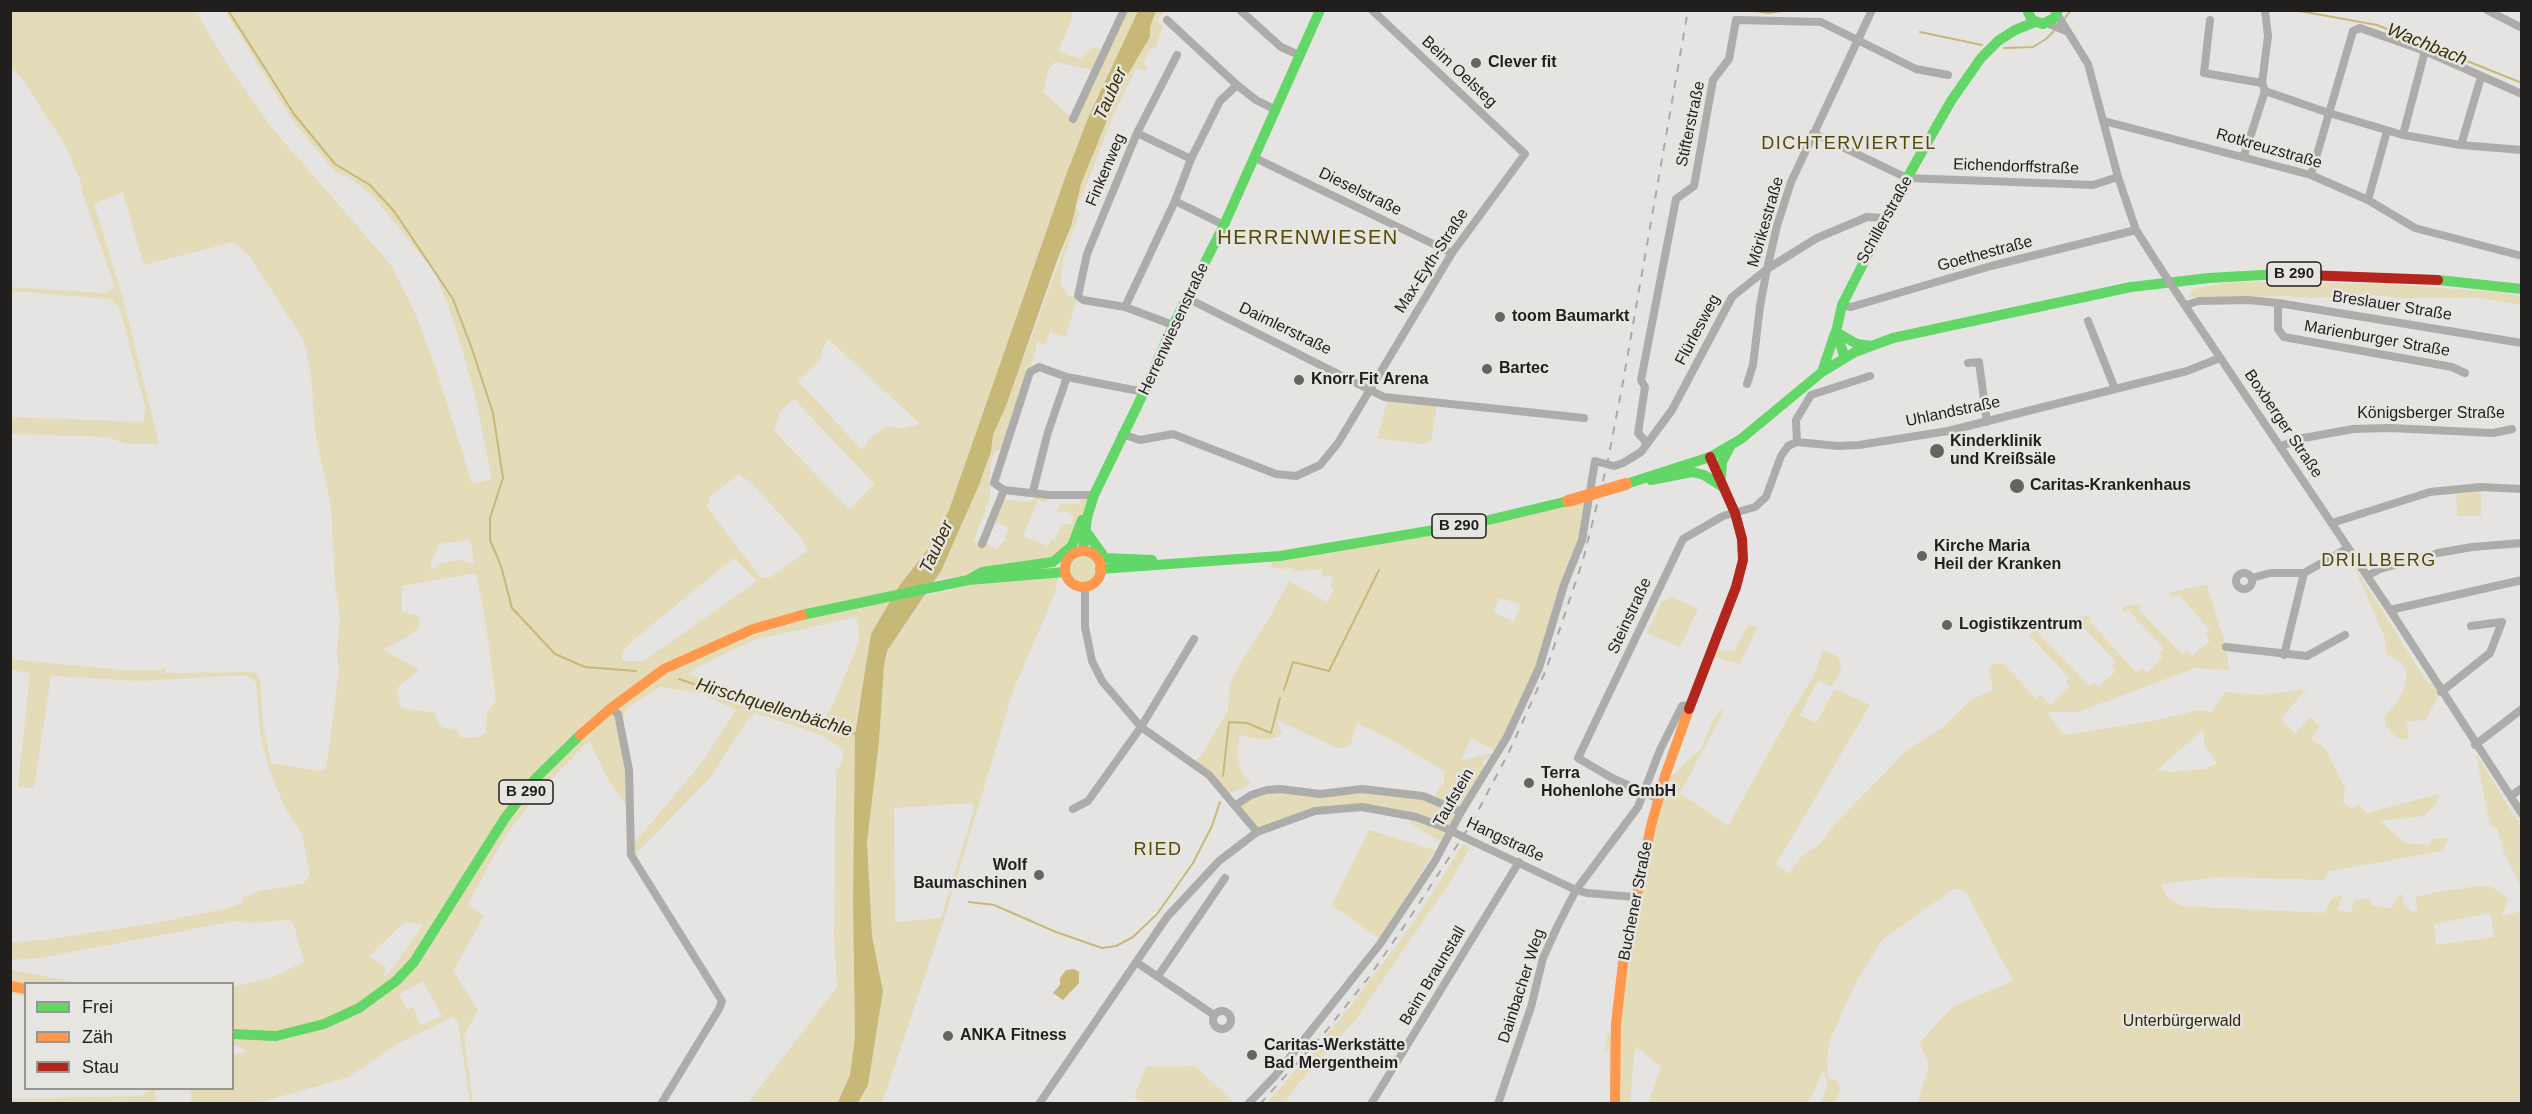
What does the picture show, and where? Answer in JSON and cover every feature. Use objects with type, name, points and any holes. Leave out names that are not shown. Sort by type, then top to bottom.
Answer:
[{"type":"main road","name":"Herrenwiesenstraße","points":[[1083,551],[1085,530],[1094,495],[1144,392],[1173,325],[1224,225],[1320,10]]},
{"type":"main road","name":"Schillerstraße","points":[[1822,372],[1836,332],[1842,305],[1885,218],[1951,101],[1981,58],[1998,41],[2034,17],[2057,12]]},
{"type":"main road","name":"B 290","points":[[1100,569],[1280,556],[1367,544],[1476,523],[1568,501],[1710,457],[1741,438],[1822,372],[1845,358],[1872,346],[1893,338],[2068,299],[2131,287],[2209,278],[2321,274],[2446,281],[2522,289]]},
{"type":"main road","points":[[1836,332],[1851,342],[1872,346]]},
{"type":"main road","points":[[1836,332],[1845,358]]},
{"type":"main road","points":[[1723,487],[1720,472],[1722,462],[1741,438]]},
{"type":"main road","name":"Buchener Straße","points":[[1615,1104],[1616,1024],[1623,963],[1635,897],[1659,799],[1690,705],[1736,587],[1743,560],[1742,539],[1735,513],[1710,457]]},
{"type":"main road","points":[[1630,483],[1692,472],[1704,475],[1723,487]]},
{"type":"main road","points":[[963,581],[982,572],[1040,566],[1053,562],[1072,546],[1083,514],[1094,495]]},
{"type":"main road","points":[[1085,530],[1098,551],[1112,560],[1161,559],[1170,563]]},
{"type":"main road","points":[[1083,551],[1097,559],[1100,569],[1094,582],[1085,586],[1075,585],[1065,572],[1069,557],[1083,551]]},
{"type":"main road","name":"B 290","points":[[234,1034],[284,1035],[324,1024],[359,1008],[396,981],[414,962],[505,818],[535,779],[611,708],[664,669],[720,642],[762,626],[822,609],[873,597],[963,581],[1065,572]]},
{"type":"street","points":[[1073,119],[1124,10]]},
{"type":"street","points":[[1240,10],[1281,47],[1299,55]]},
{"type":"street","name":"Beim Oelsteg","points":[[1372,10],[1525,154]]},
{"type":"street","name":"Mörikestraße","points":[[1747,384],[1753,365],[1767,269],[1791,182],[1872,10]]},
{"type":"street","points":[[2487,10],[2522,28]]},
{"type":"street","points":[[2244,156],[2264,87],[2268,36],[2265,11]]},
{"type":"street","name":"Boxberger Straße","points":[[2057,12],[2066,31],[2088,64],[2118,177],[2136,230],[2390,610],[2475,745],[2522,814]]},
{"type":"street","points":[[2034,17],[2066,31]]},
{"type":"street","points":[[1167,20],[1237,85],[1256,100],[1276,110]]},
{"type":"street","name":"Stifterstraße","points":[[1647,443],[1638,433],[1645,387],[1641,380],[1676,199],[1694,186],[1713,80],[1729,59],[1736,20],[1821,22],[1916,69],[1948,75]]},
{"type":"street","points":[[2210,20],[2204,73],[2264,87],[2329,113],[2403,135],[2461,145],[2522,150]]},
{"type":"street","points":[[2311,175],[2353,31],[2360,28],[2425,51],[2522,94]]},
{"type":"street","points":[[2403,135],[2425,51]]},
{"type":"street","name":"Finkenweg","points":[[1125,307],[1083,300],[1078,296],[1079,285],[1087,254],[1137,133],[1177,55]]},
{"type":"street","points":[[2461,145],[2481,77]]},
{"type":"street","points":[[1173,325],[1125,307],[1220,100],[1237,85]]},
{"type":"street","name":"Rotkreuzstraße","points":[[2104,121],[2311,175],[2368,200],[2393,217],[2415,228],[2522,256]]},
{"type":"street","points":[[2368,200],[2387,131]]},
{"type":"street","points":[[1137,133],[1191,159]]},
{"type":"street","name":"Eichendorffstraße","points":[[1813,133],[1907,178],[2093,184],[2118,177]]},
{"type":"street","name":"Max-Eyth-Straße","points":[[1122,434],[1140,440],[1173,434],[1268,472],[1296,476],[1320,465],[1338,443],[1452,253],[1525,154]]},
{"type":"street","name":"Dieselstraße","points":[[1255,158],[1452,253]]},
{"type":"street","points":[[1175,201],[1224,225]]},
{"type":"street","name":"Flürlesweg","points":[[1594,461],[1614,466],[1641,452],[1672,410],[1732,297],[1767,269],[1817,238],[1867,217],[1885,218]]},
{"type":"street","name":"Goethestraße","points":[[1842,305],[1851,307],[1990,266],[2136,230]]},
{"type":"street","name":"Daimlerstraße","points":[[1187,298],[1369,388]]},
{"type":"street","name":"Breslauer Straße","points":[[2183,301],[2248,300],[2278,303],[2522,343]]},
{"type":"street","name":"Marienburger Straße","points":[[2278,303],[2278,329],[2284,337],[2452,368],[2464,373]]},
{"type":"street","points":[[2088,321],[2115,389]]},
{"type":"street","name":"Uhlandstraße","points":[[1797,442],[1838,447],[1948,431],[2187,371],[2220,358]]},
{"type":"street","points":[[1968,363],[1979,362],[1987,422]]},
{"type":"street","points":[[1094,495],[1049,495],[1033,491],[1004,490],[994,483],[1030,372],[1039,367],[1067,377],[1144,392]]},
{"type":"street","points":[[1735,513],[1755,507],[1766,497],[1781,456],[1788,446],[1797,442],[1796,420],[1811,395],[1870,376]]},
{"type":"street","points":[[1033,491],[1048,432],[1067,377]]},
{"type":"street","points":[[1369,388],[1384,397],[1584,418]]},
{"type":"street","name":"Königsberger Straße","points":[[2280,447],[2298,439],[2353,429],[2390,428],[2493,433],[2512,429]]},
{"type":"street","name":"Taufstein","points":[[1248,1104],[1275,1076],[1380,944],[1436,861],[1461,812],[1507,737],[1539,668],[1564,585],[1582,540],[1594,461]]},
{"type":"street","points":[[2332,523],[2430,492],[2481,487],[2522,489]]},
{"type":"street","points":[[982,544],[1004,490]]},
{"type":"street","name":"Steinstraße","points":[[1645,794],[1578,758],[1686,536],[1723,516],[1735,513]]},
{"type":"street","points":[[2367,576],[2380,569],[2438,553],[2472,547],[2522,543]]},
{"type":"street","points":[[2252,578],[2270,573],[2304,573],[2348,548]]},
{"type":"street","points":[[2284,655],[2304,573]]},
{"type":"street","points":[[2390,610],[2522,580]]},
{"type":"street","points":[[1085,586],[1086,627],[1092,661],[1102,681],[1141,727],[1209,775],[1236,804],[1257,832]]},
{"type":"street","points":[[2441,692],[2490,653],[2502,622],[2470,626]]},
{"type":"street","points":[[2226,647],[2307,656],[2345,635]]},
{"type":"street","points":[[1073,809],[1088,801],[1141,727],[1194,639]]},
{"type":"street","name":"Buchener Straße","points":[[1645,794],[1660,750],[1682,706],[1690,705]]},
{"type":"street","points":[[611,708],[618,714],[629,770],[631,855],[722,1001],[661,1104]]},
{"type":"street","points":[[2475,745],[2522,708]]},
{"type":"street","points":[[2511,796],[2522,788]]},
{"type":"street","points":[[1236,804],[1251,795],[1267,790],[1280,789],[1320,794],[1362,789],[1423,796],[1461,812]]},
{"type":"street","points":[[1645,794],[1659,799]]},
{"type":"street","name":"Dainbacher Weg","points":[[1498,1104],[1531,1007],[1543,958],[1576,890],[1638,807],[1645,794]]},
{"type":"street","name":"Hangstraße","points":[[1039,1104],[1167,917],[1219,861],[1257,832],[1315,811],[1350,807],[1389,810],[1416,817],[1443,827],[1576,890],[1635,897]]},
{"type":"street","name":"Beim Braunstall","points":[[1371,1104],[1519,862]]},
{"type":"street","points":[[1158,976],[1225,878]]},
{"type":"street","points":[[1136,962],[1214,1015]]},
{"type":"green space","points":[[11,11],[195,11],[231,70],[272,128],[391,265],[414,310],[436,368],[472,484],[492,479],[476,399],[456,328],[435,272],[371,194],[347,176],[335,172],[293,121],[225,11],[1072,11],[1072,19],[1058,51],[1080,59],[1092,47],[1105,50],[1124,11],[1138,11],[1088,118],[1066,175],[949,510],[928,549],[899,586],[858,707],[855,734],[853,900],[855,1037],[850,1075],[837,1103],[748,1103],[837,987],[834,935],[836,771],[841,765],[844,750],[824,736],[755,713],[748,719],[709,779],[639,851],[634,860],[631,847],[703,761],[736,710],[700,693],[660,687],[626,709],[621,727],[630,811],[610,783],[590,742],[585,744],[544,787],[512,827],[495,854],[468,904],[484,916],[453,971],[478,1010],[464,1035],[473,1103],[470,1103],[458,1022],[453,1017],[399,1043],[349,1077],[258,1103],[192,1103],[190,1090],[234,1090],[234,1054],[247,1052],[234,1045],[234,987],[271,978],[304,962],[293,922],[288,920],[249,923],[235,921],[40,958],[11,960],[11,942],[44,940],[161,922],[224,909],[242,903],[244,897],[260,891],[303,884],[309,877],[309,869],[302,834],[284,806],[268,766],[261,738],[256,682],[246,675],[140,681],[51,676],[34,788],[18,787],[30,673],[11,670],[10,659],[122,670],[160,670],[166,667],[166,673],[254,672],[259,675],[261,685],[262,721],[271,763],[322,771],[326,768],[339,670],[337,652],[340,615],[335,586],[331,506],[315,432],[311,374],[306,348],[301,336],[249,255],[233,242],[144,265],[123,192],[94,204],[123,298],[159,444],[126,444],[108,437],[11,434],[11,417],[144,422],[145,406],[120,309],[111,299],[11,291],[11,287],[104,293],[115,288],[83,195],[81,182],[65,145],[23,80],[11,68]],"holes":[[[1055,62],[1095,71],[1073,119],[1043,92],[1048,71]],[[828,339],[919,424],[905,428],[886,427],[870,438],[862,450],[798,381],[822,357],[822,350]],[[794,399],[874,484],[849,509],[774,431],[780,412]],[[739,474],[751,483],[801,537],[807,551],[771,577],[761,578],[707,507],[709,497]],[[470,540],[475,564],[460,560],[439,564],[431,571],[431,562],[439,544]],[[734,558],[757,581],[644,661],[621,661],[624,650]],[[476,573],[486,624],[496,702],[487,712],[486,733],[478,737],[459,737],[457,729],[444,728],[437,723],[435,713],[401,708],[397,688],[419,670],[383,649],[419,628],[419,616],[402,612],[402,586]],[[856,617],[860,639],[832,707],[823,720],[778,704],[753,700],[726,685],[689,674],[694,669],[754,640]],[[405,922],[423,925],[390,972],[383,978],[386,967],[369,956]],[[423,981],[442,1016],[421,1025],[413,1008],[407,1010],[399,994]]]},
{"type":"green space","points":[[1156,11],[1168,11],[1162,13],[1157,22],[1163,25],[1156,48],[1151,48],[1143,62],[1147,67],[1145,71],[1136,68],[1076,206],[1081,184],[1121,86],[1150,37],[1150,27]]},
{"type":"green space","points":[[1076,206],[1079,214],[1063,259],[1060,284],[1069,296],[1077,298],[1066,337],[1051,333],[1052,327],[1045,344],[1037,342],[1030,372],[1006,446],[994,453],[990,468],[990,498],[973,542],[988,544],[997,549],[1006,539],[1004,537],[1009,528],[992,520],[1000,499],[1030,502],[1041,493],[1049,495],[1046,503],[1038,500],[1023,536],[1048,546],[1052,539],[1055,540],[1061,525],[1072,523],[1073,516],[1067,511],[1059,513],[1056,511],[1062,503],[1080,504],[1081,494],[1094,495],[1072,546],[1040,566],[936,579],[979,485],[991,452],[993,435],[1006,406],[1072,226]]},
{"type":"green space","points":[[2232,282],[2389,284],[2499,292],[2521,296],[2522,305],[2479,298],[2403,298],[2361,294],[2353,302],[2345,302],[2332,297],[2189,297],[2193,289]]},
{"type":"green space","points":[[1388,397],[1437,403],[1431,442],[1420,444],[1377,438]]},
{"type":"green space","points":[[2481,487],[2481,516],[2457,516],[2456,488]]},
{"type":"green space","points":[[1588,500],[1586,523],[1539,668],[1498,752],[1471,738],[1461,761],[1489,753],[1491,755],[1482,763],[1488,769],[1445,844],[1413,825],[1403,813],[1334,808],[1257,832],[1236,805],[1260,791],[1341,791],[1433,799],[1444,781],[1444,771],[1394,741],[1357,723],[1350,746],[1345,748],[1337,748],[1273,718],[1271,726],[1273,721],[1277,721],[1282,732],[1278,737],[1264,740],[1240,735],[1237,752],[1240,768],[1245,779],[1251,781],[1246,787],[1226,794],[1190,762],[1196,761],[1204,751],[1228,710],[1230,684],[1237,669],[1271,615],[1289,581],[1327,602],[1334,589],[1331,587],[1333,579],[1328,575],[1325,578],[1322,575],[1322,569],[1293,572],[1294,569],[1272,568],[1271,562]],"holes":[[[1499,598],[1521,604],[1514,622],[1493,612]]]},
{"type":"green space","points":[[1083,552],[1095,557],[1100,569],[1095,581],[1083,586],[1071,581],[1066,569],[1071,557]]},
{"type":"green space","points":[[2353,564],[2427,682],[2437,686],[2441,692],[2425,720],[2406,722],[2409,740],[2397,738],[2385,725],[2385,716],[2399,699],[2405,685],[2407,671],[2401,662],[2386,654],[2385,638]]},
{"type":"green space","points":[[1060,572],[1054,596],[1014,688],[948,907],[882,1103],[858,1104],[868,1085],[883,991],[872,936],[867,842],[879,742],[884,665],[887,651],[926,595],[952,590],[957,582]],"holes":[[[972,803],[974,809],[941,918],[895,922],[894,808]]]},
{"type":"green space","name":"Unterbürgerwald","points":[[2207,584],[2226,647],[2229,670],[2195,668],[2078,712],[2048,712],[2065,735],[2153,721],[2199,710],[2211,712],[2225,692],[2259,695],[2307,689],[2281,718],[2295,734],[2310,717],[2320,726],[2311,739],[2325,748],[2345,788],[2343,802],[2352,809],[2358,804],[2367,813],[2439,794],[2436,804],[2424,816],[2380,821],[2405,843],[2430,845],[2432,839],[2448,838],[2443,851],[2329,871],[2324,880],[2219,877],[2162,884],[2166,896],[2182,906],[2324,913],[2332,898],[2343,895],[2337,911],[2351,912],[2354,901],[2370,898],[2372,906],[2391,908],[2401,893],[2404,905],[2412,912],[2418,911],[2415,897],[2478,886],[2492,887],[2508,899],[2501,917],[2521,911],[2521,1103],[1918,1103],[1929,1064],[1919,1043],[1954,1006],[2013,981],[1966,892],[1955,888],[1882,940],[1856,982],[1831,1037],[1827,1058],[1828,1078],[1836,1080],[1841,1088],[1835,1103],[1820,1103],[1828,1084],[1823,1071],[1808,1103],[1648,1103],[1661,1067],[1635,1046],[1630,1103],[1610,1103],[1609,1049],[1604,1052],[1608,1033],[1615,1038],[1659,799],[1664,800],[1670,777],[1701,749],[1713,720],[1723,707],[1721,717],[1680,793],[1728,826],[1813,677],[1823,650],[1840,660],[1841,672],[1831,687],[1818,680],[1800,715],[1816,723],[1835,689],[1870,705],[1776,864],[1789,874],[1801,857],[1820,844],[1835,824],[1907,750],[1942,728],[1972,699],[1993,690],[1989,670],[1991,665],[2002,663],[2036,698],[2041,695],[2050,705],[2069,687],[2066,683],[2069,677],[2029,635],[2035,630],[2089,686],[2095,683],[2098,687],[2116,671],[2112,667],[2116,662],[2078,622],[2074,624],[2072,622],[2075,618],[2092,617],[2089,621],[2136,672],[2143,669],[2147,673],[2163,657],[2160,653],[2164,648],[2128,610],[2124,613],[2122,611],[2123,607],[2135,604],[2142,606],[2139,610],[2182,654],[2188,651],[2192,656],[2210,641],[2205,634],[2210,630],[2179,595],[2173,597],[2169,593]],"holes":[[[2203,730],[2205,746],[2217,763],[2205,769],[2169,772],[2157,770]],[[2491,913],[2494,937],[2436,945],[2434,924]]]},
{"type":"green space","points":[[1673,597],[1698,609],[1680,647],[1647,633],[1662,601]]},
{"type":"green space","points":[[1748,625],[1757,627],[1740,664],[1714,657],[1717,650],[1734,651]]},
{"type":"green space","points":[[2476,754],[2521,826],[2521,887],[2504,853],[2497,828],[2490,826]]},
{"type":"green space","points":[[1369,830],[1435,850],[1380,939],[1332,905]]},
{"type":"green space","points":[[1463,844],[1470,847],[1452,879],[1356,1019],[1297,1085],[1285,1103],[1267,1103],[1345,1013],[1411,926]]},
{"type":"green space","points":[[10,970],[71,982],[24,982],[24,997],[11,994]]},
{"type":"green space","points":[[1195,1066],[1235,1103],[1145,1103],[1134,1097],[1146,1067]]},
{"type":"green space","points":[[149,1090],[155,1090],[156,1103],[11,1103],[11,1099],[143,1095]]},
{"type":"water","name":"Tauber","points":[[1138,11],[1156,11],[1150,27],[1150,37],[1121,86],[1081,184],[1071,227],[1006,406],[993,435],[991,452],[979,485],[941,571],[887,651],[867,842],[872,936],[883,991],[868,1085],[858,1103],[837,1104],[850,1075],[855,1037],[853,900],[855,734],[871,634],[899,586],[928,549],[949,510],[1066,175],[1088,118]]},
{"type":"water","points":[[1074,969],[1079,972],[1079,983],[1063,1000],[1053,993],[1060,985],[1060,978],[1066,970]]},
{"type":"waterway","points":[[228,10],[294,114],[335,164],[370,185],[394,211],[453,299],[493,413],[503,478],[490,518],[490,540],[501,566],[512,608],[555,654],[585,667],[636,671]]},
{"type":"waterway","name":"Wachbach","points":[[1749,10],[1768,13],[1789,10]]},
{"type":"waterway","name":"Wachbach","points":[[2065,18],[2071,10]]},
{"type":"waterway","name":"Wachbach","points":[[2294,10],[2377,25],[2522,83]]},
{"type":"waterway","name":"Wachbach","points":[[2004,48],[2033,47],[2054,31]]},
{"type":"waterway","name":"Wachbach","points":[[1920,32],[1982,45]]},
{"type":"waterway","points":[[1284,690],[1293,662],[1329,671],[1379,570]]},
{"type":"waterway","name":"Hirschquellenbächle","points":[[679,679],[800,720],[856,734]]},
{"type":"waterway","points":[[1223,776],[1229,722],[1247,723],[1271,733],[1280,698]]},
{"type":"waterway","points":[[969,902],[994,905],[1056,932],[1102,948],[1116,946],[1133,937],[1157,914],[1193,863],[1212,826],[1220,802]]},
{"type":"railway","points":[[1260,1104],[1326,1031],[1369,977],[1407,922],[1471,824],[1509,752],[1546,670],[1583,560],[1607,465],[1688,10]]},
{"type":"traffic: fast","points":[[1083,551],[1087,518],[1094,495],[1144,392],[1173,325],[1224,225],[1320,10]]},
{"type":"traffic: fast","points":[[2027,10],[2032,20],[2043,24],[2054,18],[2058,10]]},
{"type":"traffic: fast","points":[[1845,358],[1836,332],[1842,305],[1907,178],[1951,101],[1981,58],[1998,41],[2015,30],[2035,22]]},
{"type":"traffic: fast","points":[[1626,484],[1710,457],[1741,439],[1822,372],[1855,352],[1893,338],[2131,287],[2209,278],[2280,274]]},
{"type":"traffic: fast","points":[[2438,280],[2522,289]]},
{"type":"traffic: fast","points":[[1836,332],[1857,344],[1871,346]]},
{"type":"traffic: fast","points":[[1822,372],[1835,333]]},
{"type":"traffic: fast","points":[[1721,477],[1722,462],[1731,445]]},
{"type":"traffic: fast","points":[[1651,480],[1692,472],[1704,475],[1723,487]]},
{"type":"traffic: fast","points":[[1100,569],[1280,556],[1476,523],[1568,501]]},
{"type":"traffic: fast","points":[[968,580],[982,572],[1053,562],[1072,546],[1082,520]]},
{"type":"traffic: fast","points":[[1085,530],[1105,558],[1152,560]]},
{"type":"traffic: fast","points":[[802,615],[968,580],[1065,572]]},
{"type":"traffic: fast","points":[[234,1034],[276,1036],[324,1024],[359,1008],[396,981],[414,962],[505,818],[535,779],[580,735]]},
{"type":"traffic: slow","points":[[1568,501],[1626,484]]},
{"type":"traffic: slow","points":[[1083,551],[1095,557],[1101,569],[1095,581],[1083,587],[1071,581],[1065,569],[1071,557],[1083,551]]},
{"type":"traffic: slow","points":[[580,735],[611,708],[664,669],[753,629],[802,615]]},
{"type":"traffic: slow","points":[[1615,1104],[1616,1024],[1623,963],[1651,826],[1665,776],[1689,709]]},
{"type":"traffic: slow","points":[[10,986],[24,989]]},
{"type":"traffic: jam","points":[[2280,274],[2438,280]]},
{"type":"traffic: jam","points":[[1689,709],[1736,587],[1743,560],[1742,539],[1735,513],[1710,457]]},
{"type":"place","name":"Clever fit","points":[[1476,63]]},
{"type":"place","name":"toom Baumarkt","points":[[1500,317]]},
{"type":"place","name":"Bartec","points":[[1487,369]]},
{"type":"place","name":"Knorr Fit Arena","points":[[1299,380]]},
{"type":"place","name":"Kinderklinik und Kreißsäle","points":[[1937,451]]},
{"type":"place","name":"Caritas-Krankenhaus","points":[[2017,486]]},
{"type":"place","name":"Kirche Maria Heil der Kranken","points":[[1922,556]]},
{"type":"place","name":"Logistikzentrum","points":[[1947,625]]},
{"type":"place","name":"Terra Hohenlohe GmbH","points":[[1529,783]]},
{"type":"place","name":"Wolf Baumaschinen","points":[[1039,875]]},
{"type":"place","name":"ANKA Fitness","points":[[948,1036]]},
{"type":"place","name":"Caritas-Werkstätte Bad Mergentheim","points":[[1252,1055]]},
{"type":"district","name":"DICHTERVIERTEL","points":[[1849,144]]},
{"type":"district","name":"HERRENWIESEN","points":[[1308,238]]},
{"type":"district","name":"DRILLBERG","points":[[2379,561]]},
{"type":"district","name":"RIED","points":[[1158,850]]}]
